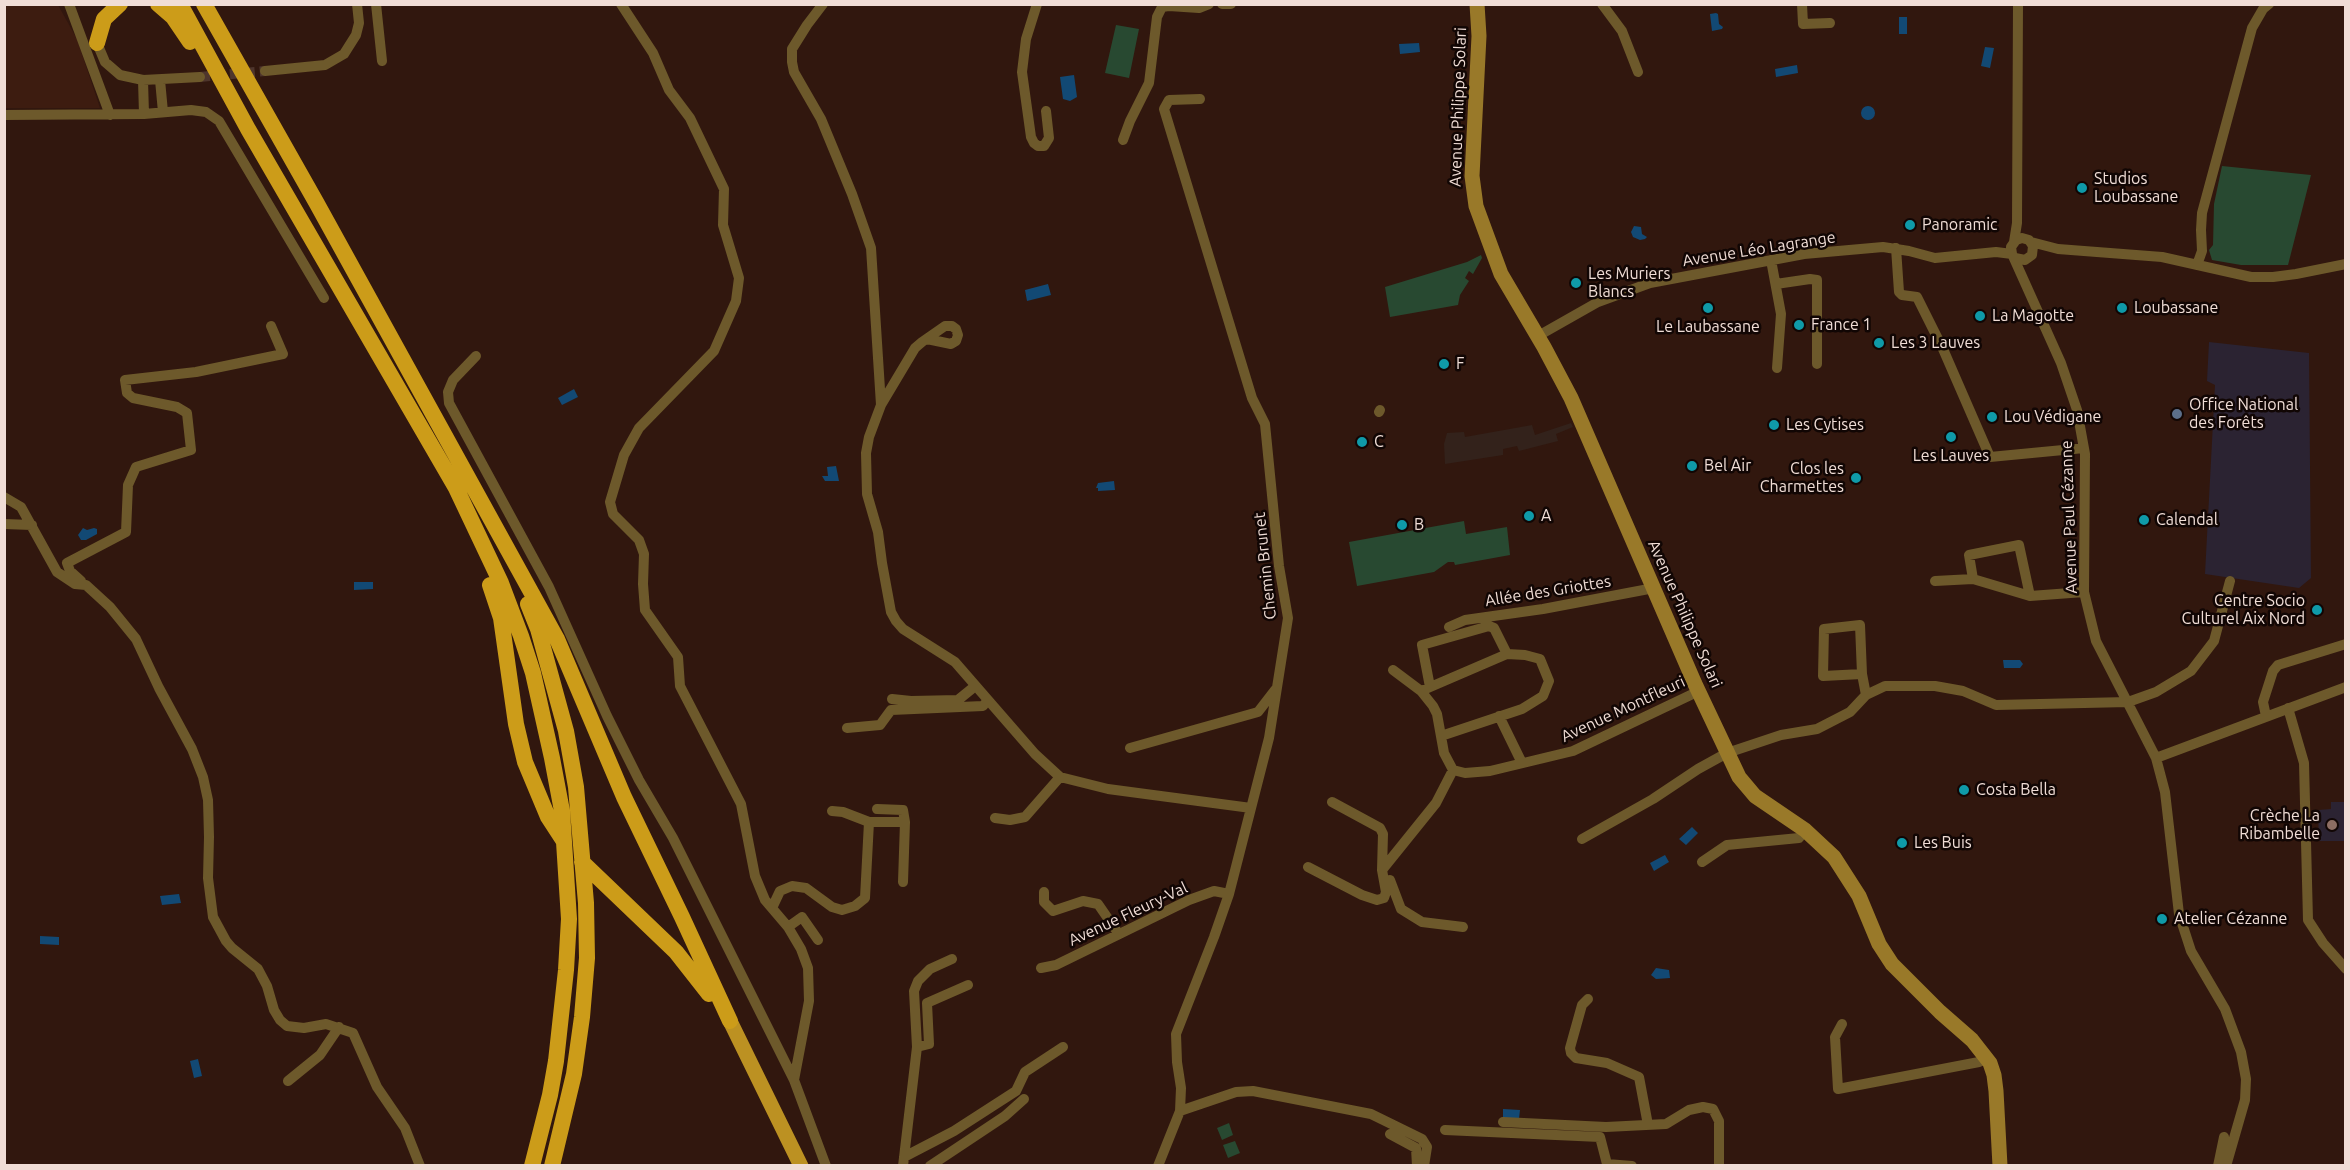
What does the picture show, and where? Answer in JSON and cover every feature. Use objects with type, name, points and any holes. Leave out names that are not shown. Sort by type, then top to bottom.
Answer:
[{"type":"highway","points":[[97,43],[94,26],[99,4]]},
{"type":"highway","points":[[97,43],[104,19],[120,4]]},
{"type":"highway","points":[[158,4],[178,25],[248,129]]},
{"type":"highway","points":[[180,4],[248,129],[456,488],[501,584],[521,636],[542,707],[562,811],[568,920],[566,970],[554,1072],[532,1166]]},
{"type":"highway","points":[[206,4],[220,34],[316,202],[557,639],[624,797],[730,1021]]},
{"type":"highway","points":[[456,488],[501,618],[520,742],[548,817],[561,838],[587,868],[676,952],[730,1021]]},
{"type":"highway","points":[[498,531],[538,629],[552,679],[576,787],[583,847],[586,958],[582,1017],[574,1074],[552,1166]]},
{"type":"main road","name":"Avenue Philippe Solari","points":[[1477,4],[1479,36],[1472,166],[1474,193],[1497,265],[1571,398],[1739,777],[1755,796],[1805,830],[1824,846],[1841,867],[1859,896],[1879,944],[1892,964],[1972,1040],[1987,1058],[1994,1075],[1996,1091],[2000,1166]]},
{"type":"main road","points":[[730,1021],[801,1166]]},
{"type":"street","points":[[69,4],[110,115]]},
{"type":"street","points":[[265,71],[317,66],[339,58],[350,47],[356,35],[359,22],[357,4]]},
{"type":"street","points":[[376,4],[382,61]]},
{"type":"street","points":[[621,4],[653,53],[669,90],[690,118],[724,189],[723,225],[739,278],[736,301],[714,351],[639,428],[624,455],[610,502],[613,514],[639,540],[644,554],[645,610],[678,657],[680,686],[741,804],[755,876],[765,900],[788,927],[801,949],[808,968],[809,1001],[794,1080]]},
{"type":"street","points":[[823,4],[792,49],[792,62],[794,72],[821,118],[871,248],[881,405]]},
{"type":"street","points":[[1037,4],[1026,39],[1022,72],[1031,136],[1038,146],[1044,146],[1049,138],[1046,111]]},
{"type":"street","points":[[1123,140],[1149,83],[1157,18],[1162,8],[1169,6],[1199,8],[1209,4]]},
{"type":"street","points":[[1222,4],[1231,4]]},
{"type":"street","points":[[1602,4],[1622,31],[1638,72]]},
{"type":"street","points":[[1802,4],[1803,24],[1830,23]]},
{"type":"street","points":[[2018,4],[2017,223],[2013,250],[2021,261],[2058,249]]},
{"type":"street","points":[[2197,265],[2202,251],[2202,213],[2252,28],[2263,9],[2269,4]]},
{"type":"street","points":[[97,43],[101,55],[120,75],[143,80],[200,77]]},
{"type":"street","points":[[143,80],[144,114]]},
{"type":"street","points":[[160,80],[163,112]]},
{"type":"street","name":"Chemin Brunet","points":[[1158,1166],[1180,1111],[1181,1088],[1176,1034],[1229,894],[1269,738],[1288,618],[1279,566],[1265,424],[1252,398],[1164,109],[1169,100],[1200,99]]},
{"type":"street","points":[[4,115],[110,115],[200,110],[219,121],[324,298]]},
{"type":"street","points":[[2017,223],[2033,248],[2023,277]]},
{"type":"street","points":[[2013,250],[2020,238],[2058,249],[2149,255],[2238,275],[2262,277],[2296,274],[2346,264]]},
{"type":"street","points":[[1896,248],[1899,291],[1902,295],[1917,297],[1943,349],[1990,457],[2084,448]]},
{"type":"street","name":"Avenue Léo Lagrange","points":[[1538,336],[1576,312],[1622,292],[1650,283],[1770,260],[1823,251],[1896,248],[1935,258],[2013,250]]},
{"type":"street","name":"Avenue Paul Cézanne","points":[[2013,250],[2025,287],[2031,294],[2070,387],[2084,448],[2084,592],[2096,641],[2156,758],[2165,792],[2179,914],[2191,951],[2226,1010],[2241,1052],[2246,1078],[2245,1100],[2226,1166]]},
{"type":"street","points":[[1770,260],[1781,314],[1777,368]]},
{"type":"street","points":[[1776,284],[1817,280],[1817,364]]},
{"type":"street","points":[[271,326],[283,354],[196,372],[125,380],[127,393],[133,398],[177,407],[187,413],[191,450],[135,468],[128,485],[126,532],[67,563],[70,571],[110,607],[136,639],[192,749],[203,777],[208,800],[208,878],[213,917],[226,940],[232,948],[258,969],[267,986],[274,1010],[287,1026],[304,1028],[326,1024],[353,1033],[377,1087],[405,1128],[420,1166]]},
{"type":"street","points":[[927,339],[915,348],[881,405],[869,437],[865,469],[867,494],[878,532],[891,612],[903,629],[954,662],[1035,754],[1060,777],[1108,789],[1251,808]]},
{"type":"street","points":[[476,356],[453,380],[448,392],[449,403],[549,587],[628,759],[673,838],[794,1080],[826,1166]]},
{"type":"street","points":[[4,497],[21,507],[57,572],[75,584],[86,585]]},
{"type":"street","points":[[4,524],[32,525]]},
{"type":"street","points":[[1973,579],[1969,555],[2019,545],[2030,596]]},
{"type":"street","points":[[1935,581],[1973,579],[2030,596],[2084,592]]},
{"type":"street","points":[[1582,839],[1653,799],[1727,753],[1781,735],[1817,729],[1850,712],[1866,694],[1885,686],[1935,686],[1963,691],[1996,705],[2128,702],[2156,692],[2191,671],[2214,641],[2230,582]]},
{"type":"street","name":"Allée des Griottes","points":[[1449,627],[1465,620],[1543,609],[1654,588]]},
{"type":"street","points":[[1862,674],[1823,676],[1824,629],[1860,625],[1862,674],[1866,694]]},
{"type":"street","points":[[1382,870],[1436,803],[1453,770],[1443,753],[1437,714],[1426,689],[1422,645],[1489,627],[1494,628],[1507,654]]},
{"type":"street","points":[[2266,716],[2263,702],[2273,671],[2278,664],[2346,644]]},
{"type":"street","points":[[1426,689],[1507,654],[1540,659],[1549,681],[1543,696],[1522,709],[1441,736]]},
{"type":"street","points":[[1393,670],[1426,689]]},
{"type":"street","points":[[892,699],[958,700],[974,687]]},
{"type":"street","points":[[2156,758],[2346,687]]},
{"type":"street","points":[[1130,748],[1258,712],[1275,690]]},
{"type":"street","name":"Avenue Montfleuri","points":[[1453,770],[1465,773],[1490,771],[1573,751],[1699,691]]},
{"type":"street","points":[[847,728],[880,725],[891,710],[983,706],[987,701]]},
{"type":"street","points":[[2288,708],[2304,762],[2308,920],[2323,943],[2346,969]]},
{"type":"street","points":[[1499,716],[1522,763]]},
{"type":"street","points":[[996,818],[1010,820],[1025,817],[1060,777]]},
{"type":"street","points":[[1308,867],[1362,895],[1377,900],[1384,898],[1386,892],[1382,870],[1383,834],[1380,828],[1332,802]]},
{"type":"street","points":[[877,809],[903,810],[905,822],[903,882]]},
{"type":"street","points":[[831,811],[843,812],[869,822],[905,822]]},
{"type":"street","points":[[772,908],[780,891],[792,886],[806,888],[832,907],[842,910],[855,906],[865,898],[869,822]]},
{"type":"street","points":[[1702,862],[1727,845],[1799,838],[1805,830]]},
{"type":"street","points":[[1382,870],[1389,880],[1401,909],[1422,922],[1463,927]]},
{"type":"street","name":"Avenue Fleury-Val","points":[[1041,968],[1056,965],[1189,900],[1214,891],[1229,894]]},
{"type":"street","points":[[1044,892],[1044,902],[1053,911],[1083,901],[1098,904],[1118,933]]},
{"type":"street","points":[[788,927],[802,917],[818,940]]},
{"type":"street","points":[[904,1161],[917,1047],[914,991],[918,981],[930,969],[952,959]]},
{"type":"street","points":[[917,1047],[929,1044],[927,1003],[968,985]]},
{"type":"street","points":[[1588,999],[1582,1005],[1570,1048],[1571,1053],[1576,1058],[1607,1063],[1639,1077],[1648,1125]]},
{"type":"street","points":[[1842,1024],[1835,1037],[1838,1089],[1979,1062],[1987,1058]]},
{"type":"street","points":[[288,1081],[320,1055],[339,1027]]},
{"type":"street","points":[[904,1161],[1016,1091],[1025,1072],[1064,1047]]},
{"type":"street","points":[[1180,1111],[1236,1092],[1253,1091],[1371,1114],[1422,1139],[1427,1147],[1424,1166]]},
{"type":"street","points":[[930,1166],[1005,1116],[1024,1099]]},
{"type":"street","points":[[1503,1122],[1606,1127],[1665,1124],[1689,1110],[1703,1107],[1713,1108],[1719,1121],[1719,1166]]},
{"type":"street","points":[[1445,1130],[1599,1137],[1607,1164],[1632,1166]]},
{"type":"street","points":[[1390,1134],[1416,1148],[1417,1166]]},
{"type":"street","points":[[2218,1166],[2224,1137]]},
{"type":"shaded area","points":[[4,5],[58,5],[77,39],[100,108],[5,108]]},
{"type":"shaded area","points":[[2209,342],[2309,353],[2311,578],[2299,588],[2205,574],[2215,385],[2207,381]]},
{"type":"shaded area","points":[[1571,423],[1573,427],[1556,434],[1558,441],[1519,451],[1517,446],[1503,449],[1503,455],[1445,464],[1444,444],[1447,433],[1464,432],[1465,437],[1532,425],[1535,435]]},
{"type":"shaded area","name":"Crèche La Ribambelle","points":[[2331,802],[2345,802],[2345,841],[2319,841],[2318,810],[2331,809]]},
{"type":"green space","points":[[1116,25],[1139,29],[1129,78],[1105,73]]},
{"type":"green space","points":[[2222,166],[2311,175],[2288,265],[2241,265],[2212,260],[2209,250],[2213,245],[2214,204]]},
{"type":"green space","points":[[1481,255],[1482,258],[1473,274],[1469,271],[1465,278],[1469,281],[1460,295],[1458,305],[1390,317],[1385,287],[1467,262]]},
{"type":"green space","points":[[1464,521],[1466,534],[1507,527],[1510,555],[1455,565],[1454,562],[1448,562],[1434,572],[1357,586],[1349,542]]},
{"type":"green space","points":[[1229,1123],[1233,1135],[1222,1140],[1217,1128]]},
{"type":"green space","points":[[1235,1141],[1240,1153],[1228,1158],[1223,1145]]},
{"type":"water","points":[[1716,13],[1719,24],[1723,27],[1712,31],[1710,14]]},
{"type":"water","points":[[1899,17],[1907,17],[1907,34],[1899,34]]},
{"type":"water","points":[[1419,43],[1420,52],[1400,54],[1399,44]]},
{"type":"water","points":[[1985,47],[1994,48],[1990,68],[1981,66]]},
{"type":"water","points":[[1797,65],[1798,73],[1776,77],[1775,69]]},
{"type":"water","points":[[1074,75],[1077,97],[1070,101],[1063,99],[1060,77]]},
{"type":"water","points":[[1868,106],[1873,108],[1875,113],[1873,118],[1868,120],[1863,118],[1861,113],[1863,108]]},
{"type":"water","points":[[1634,226],[1641,227],[1642,234],[1647,237],[1645,239],[1640,240],[1633,237],[1631,232]]},
{"type":"water","points":[[1048,284],[1051,295],[1027,301],[1025,290]]},
{"type":"water","points":[[574,389],[578,397],[562,405],[558,398]]},
{"type":"water","points":[[836,466],[839,481],[825,481],[822,476],[828,476],[827,467]]},
{"type":"water","points":[[1114,481],[1115,490],[1098,491],[1096,488],[1098,483]]},
{"type":"water","points":[[83,528],[97,529],[97,534],[81,540],[78,535]]},
{"type":"water","points":[[354,582],[373,582],[373,589],[354,590]]},
{"type":"water","points":[[2003,660],[2020,660],[2023,664],[2020,668],[2004,668]]},
{"type":"water","points":[[1692,827],[1698,833],[1686,845],[1679,839]]},
{"type":"water","points":[[1665,855],[1669,862],[1654,871],[1650,863]]},
{"type":"water","points":[[179,894],[181,903],[162,905],[160,896]]},
{"type":"water","points":[[40,936],[59,937],[59,945],[40,944]]},
{"type":"water","points":[[1656,968],[1669,970],[1670,978],[1656,979],[1651,975]]},
{"type":"water","points":[[198,1059],[202,1076],[194,1078],[190,1061]]},
{"type":"water","points":[[1503,1109],[1520,1110],[1519,1119],[1503,1118]]},
{"type":"tunnel","points":[[200,77],[265,71]]},
{"type":"place","name":"Studios Loubassane","points":[[2082,188]]},
{"type":"place","name":"Panoramic","points":[[1910,225]]},
{"type":"place","name":"Les Muriers Blancs","points":[[1576,283]]},
{"type":"place","name":"Le Laubassane","points":[[1708,308]]},
{"type":"place","name":"Loubassane","points":[[2122,308]]},
{"type":"place","name":"La Magotte","points":[[1980,316]]},
{"type":"place","name":"France 1","points":[[1799,325]]},
{"type":"place","name":"Les 3 Lauves","points":[[1879,343]]},
{"type":"place","name":"F","points":[[1444,364]]},
{"type":"place","name":"Office National des Forêts","points":[[2177,414]]},
{"type":"place","name":"Lou Védigane","points":[[1992,417]]},
{"type":"place","name":"Les Cytises","points":[[1774,425]]},
{"type":"place","name":"Les Lauves","points":[[1951,437]]},
{"type":"place","name":"C","points":[[1362,442]]},
{"type":"place","name":"Bel Air","points":[[1692,466]]},
{"type":"place","name":"Clos les Charmettes","points":[[1856,478]]},
{"type":"place","name":"A","points":[[1529,516]]},
{"type":"place","name":"Calendal","points":[[2144,520]]},
{"type":"place","name":"B","points":[[1402,525]]},
{"type":"place","name":"Centre Socio Culturel Aix Nord","points":[[2317,610]]},
{"type":"place","name":"Costa Bella","points":[[1964,790]]},
{"type":"place","name":"Crèche La Ribambelle","points":[[2332,825]]},
{"type":"place","name":"Les Buis","points":[[1902,843]]},
{"type":"place","name":"Atelier Cézanne","points":[[2162,919]]}]
